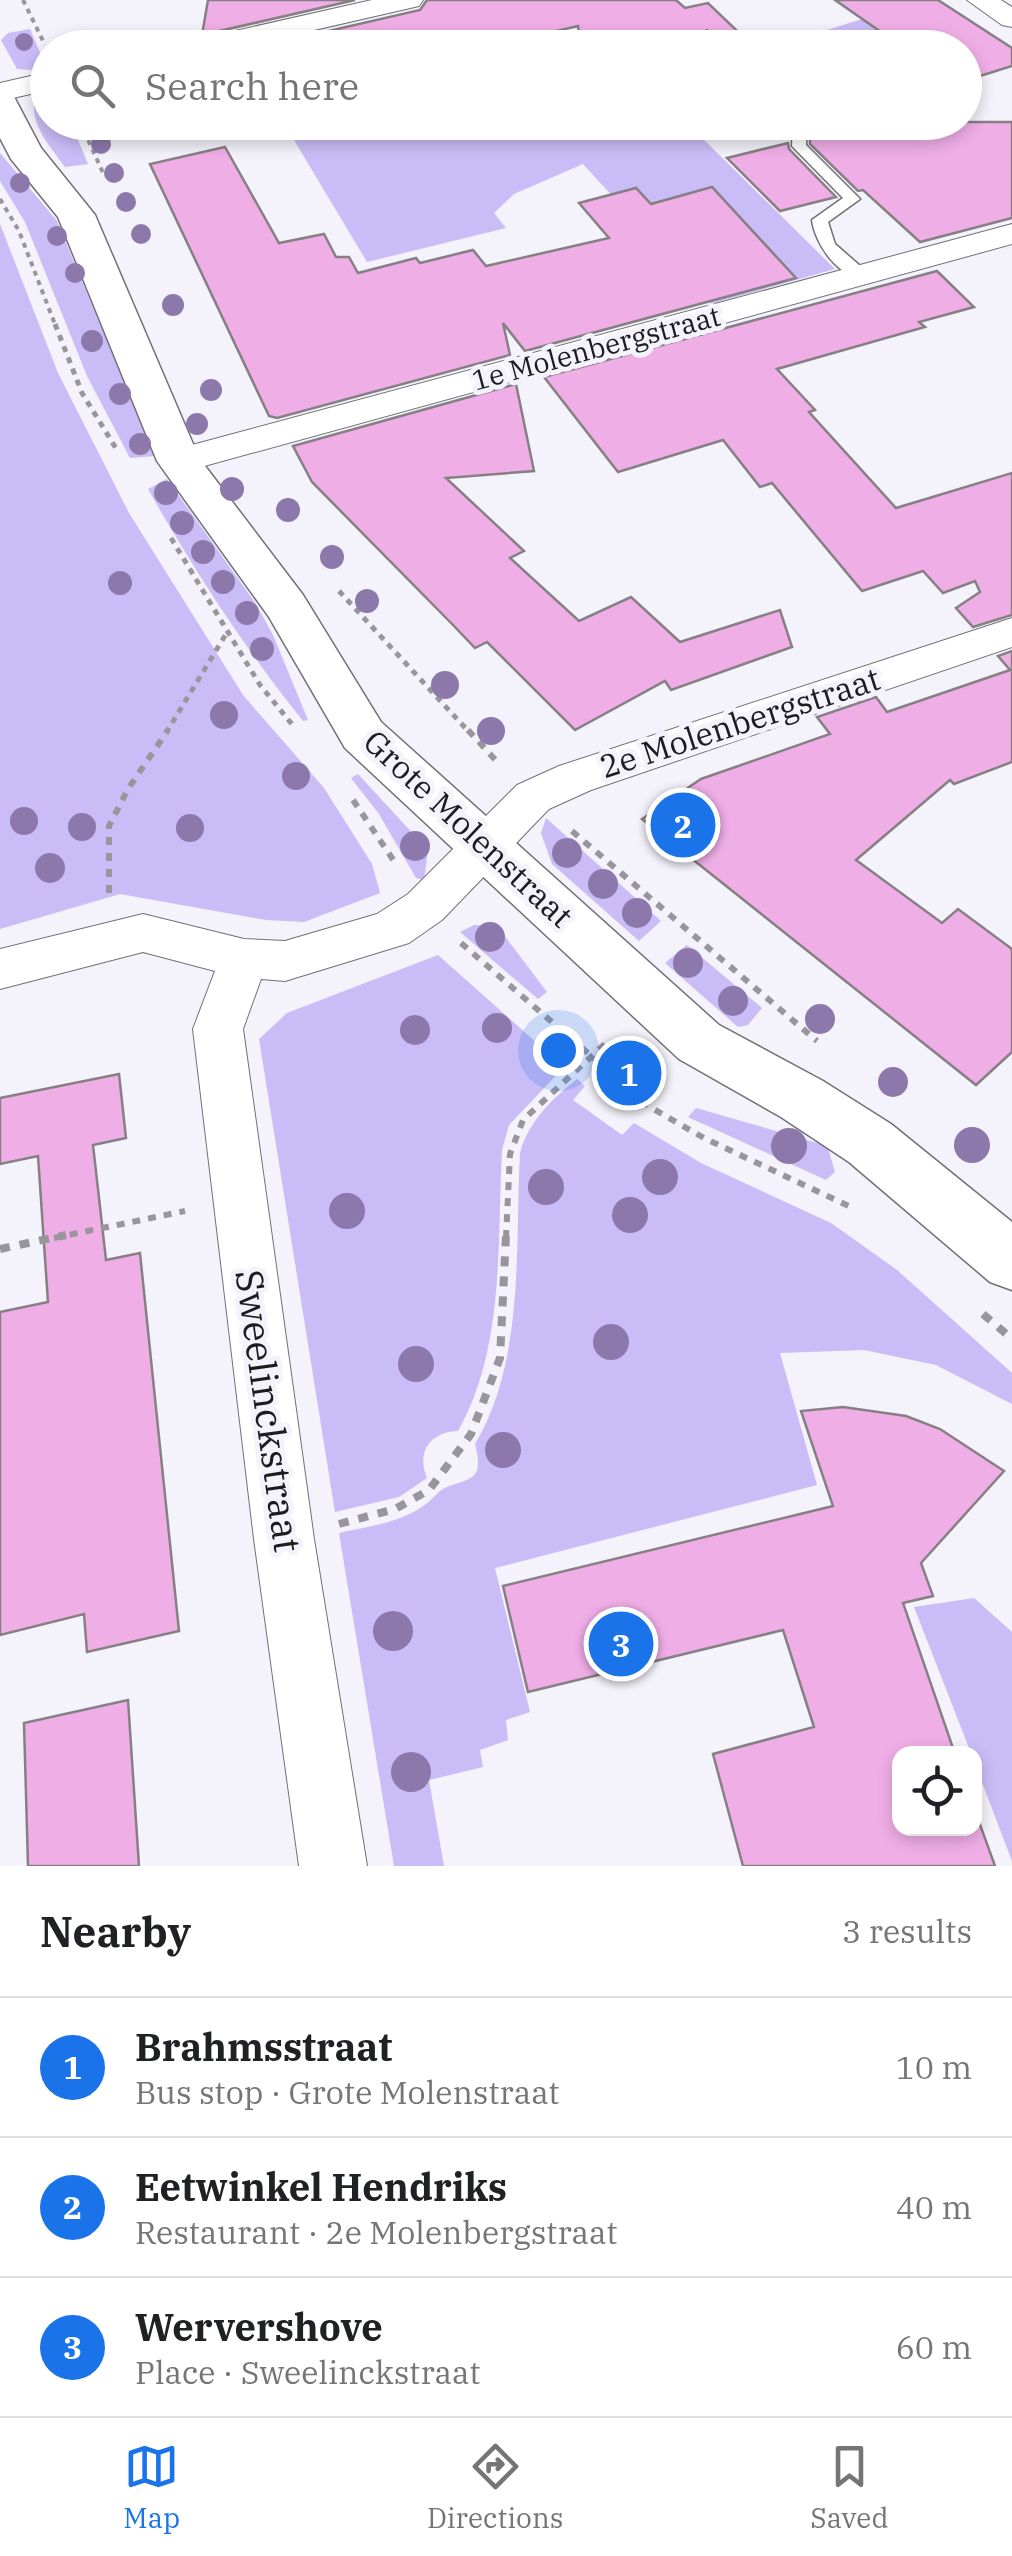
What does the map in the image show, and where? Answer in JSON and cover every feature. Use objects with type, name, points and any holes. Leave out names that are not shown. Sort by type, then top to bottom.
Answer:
[{"type":"street","points":[[276,30],[409,0]]},
{"type":"street","points":[[981,0],[1012,20]]},
{"type":"street","points":[[0,92],[30,85]]},
{"type":"street","name":"Grote Molenstraat","points":[[0,100],[24,151],[76,215],[180,461],[200,494],[286,608],[364,735],[699,1042],[802,1099],[870,1143],[1012,1261]]},
{"type":"street","name":"1e Molenbergstraat","points":[[180,461],[1012,234]]},
{"type":"street","name":"2e Molenbergstraat","points":[[0,969],[143,933],[244,959],[285,961],[392,929],[425,908],[533,797],[575,778],[1012,632]]},
{"type":"street","name":"Sweelinckstraat","points":[[244,959],[218,1029],[284,1539],[333,1866]]},
{"type":"lane","points":[[799,140],[799,146],[852,199],[820,220],[821,234],[829,249],[861,275]]},
{"type":"path","points":[[23,0],[38,30]]},
{"type":"path","points":[[88,140],[107,182]]},
{"type":"path","name":"Grote Molenstraat","points":[[328,578],[533,797],[819,1043]]},
{"type":"path","points":[[113,939],[109,826],[128,789],[169,732],[227,633]]},
{"type":"path","points":[[284,1539],[395,1509],[429,1490],[472,1434],[500,1358],[510,1154],[523,1120],[607,1042]]},
{"type":"path","points":[[0,1249],[240,1200]]},
{"type":"shaded area","points":[[862,19],[878,30],[827,30]]},
{"type":"shaded area","points":[[30,29],[30,70],[17,69],[1,40],[8,33]]},
{"type":"shaded area","points":[[46,140],[78,140],[88,164],[65,167]]},
{"type":"shaded area","points":[[294,140],[704,140],[835,269],[711,304],[583,164],[514,194],[494,213],[506,228],[367,262]]},
{"type":"shaded area","points":[[0,153],[57,221],[155,456],[130,458],[87,376],[25,222],[0,181]]},
{"type":"shaded area","points":[[0,224],[58,373],[129,513],[243,695],[324,788],[372,864],[380,893],[304,922],[266,920],[120,894],[0,929]]},
{"type":"shaded area","points":[[167,479],[256,604],[308,720],[303,721],[261,666],[165,519],[148,489]]},
{"type":"shaded area","points":[[358,774],[428,850],[424,880],[416,878],[379,814],[351,778]]},
{"type":"shaded area","points":[[546,818],[661,921],[639,941],[552,864],[541,833]]},
{"type":"shaded area","points":[[474,925],[497,926],[547,992],[538,999],[460,932]]},
{"type":"shaded area","points":[[687,945],[762,1008],[748,1025],[738,1027],[665,963]]},
{"type":"shaded area","points":[[438,955],[564,1067],[509,1125],[502,1150],[491,1330],[473,1399],[458,1431],[433,1439],[423,1460],[427,1478],[399,1497],[335,1512],[259,1039],[287,1013]]},
{"type":"shaded area","points":[[577,1079],[585,1086],[573,1100],[622,1135],[634,1123],[701,1163],[831,1223],[897,1270],[1012,1373],[1012,1404],[936,1365],[864,1350],[780,1353],[817,1485],[495,1568],[530,1712],[506,1720],[508,1740],[480,1750],[483,1767],[429,1780],[444,1866],[394,1866],[339,1533],[403,1517],[443,1489],[470,1479],[477,1471],[475,1444],[491,1411],[510,1340],[520,1153],[542,1112]]},
{"type":"shaded area","points":[[696,1108],[821,1144],[828,1148],[835,1172],[826,1180],[688,1117]]},
{"type":"shaded area","points":[[974,1598],[1012,1632],[1012,1861],[982,1782],[982,1746],[968,1746],[914,1607]]},
{"type":"building","points":[[208,0],[355,0],[224,30],[203,30]]},
{"type":"building","points":[[427,0],[676,0],[685,8],[708,3],[736,30],[579,30],[578,26],[561,30],[333,30],[420,10]]},
{"type":"building","points":[[835,0],[938,0],[1012,48],[1012,66],[982,75],[982,30],[878,30]]},
{"type":"building","points":[[982,122],[1012,122],[1012,218],[920,242],[863,190],[858,191],[810,140],[982,140]]},
{"type":"building","points":[[788,143],[789,149],[836,197],[780,211],[727,158]]},
{"type":"building","points":[[225,147],[279,243],[324,234],[336,257],[349,257],[358,273],[416,258],[420,263],[473,250],[486,266],[609,238],[579,203],[636,188],[651,204],[712,187],[796,278],[525,351],[503,323],[510,355],[277,418],[269,416],[150,164]]},
{"type":"building","points":[[937,271],[974,307],[919,322],[925,327],[777,369],[815,410],[809,412],[896,508],[1012,473],[1012,615],[973,627],[956,608],[980,592],[975,581],[943,593],[923,571],[862,591],[772,483],[760,487],[723,440],[618,472],[544,377]]},
{"type":"building","points":[[516,384],[534,471],[446,478],[524,551],[510,558],[579,621],[631,597],[680,642],[780,610],[792,647],[671,690],[665,681],[575,730],[487,642],[475,648],[312,482],[293,446]]},
{"type":"building","points":[[1012,651],[1012,762],[954,784],[950,780],[856,860],[942,923],[958,909],[1012,949],[1012,1052],[976,1085],[642,819],[701,779],[830,734],[817,717],[876,697],[887,712],[1010,670],[998,656]]},
{"type":"building","points":[[119,1074],[126,1138],[93,1145],[106,1260],[140,1253],[179,1631],[87,1652],[84,1614],[0,1635],[0,1312],[48,1302],[38,1156],[0,1164],[0,1098]]},
{"type":"building","points":[[843,1407],[906,1416],[940,1429],[1004,1471],[921,1563],[933,1596],[903,1603],[952,1746],[892,1746],[892,1836],[982,1836],[982,1830],[995,1866],[743,1866],[713,1754],[814,1727],[783,1630],[528,1692],[503,1586],[833,1506],[801,1411]]},
{"type":"building","points":[[128,1700],[139,1866],[28,1866],[24,1723]]},
{"type":"place","name":"Eetwinkel Hendriks","points":[[683,825]]},
{"type":"place","name":"Brahmsstraat","points":[[629,1073]]},
{"type":"place","name":"Wervershove","points":[[621,1644]]}]
